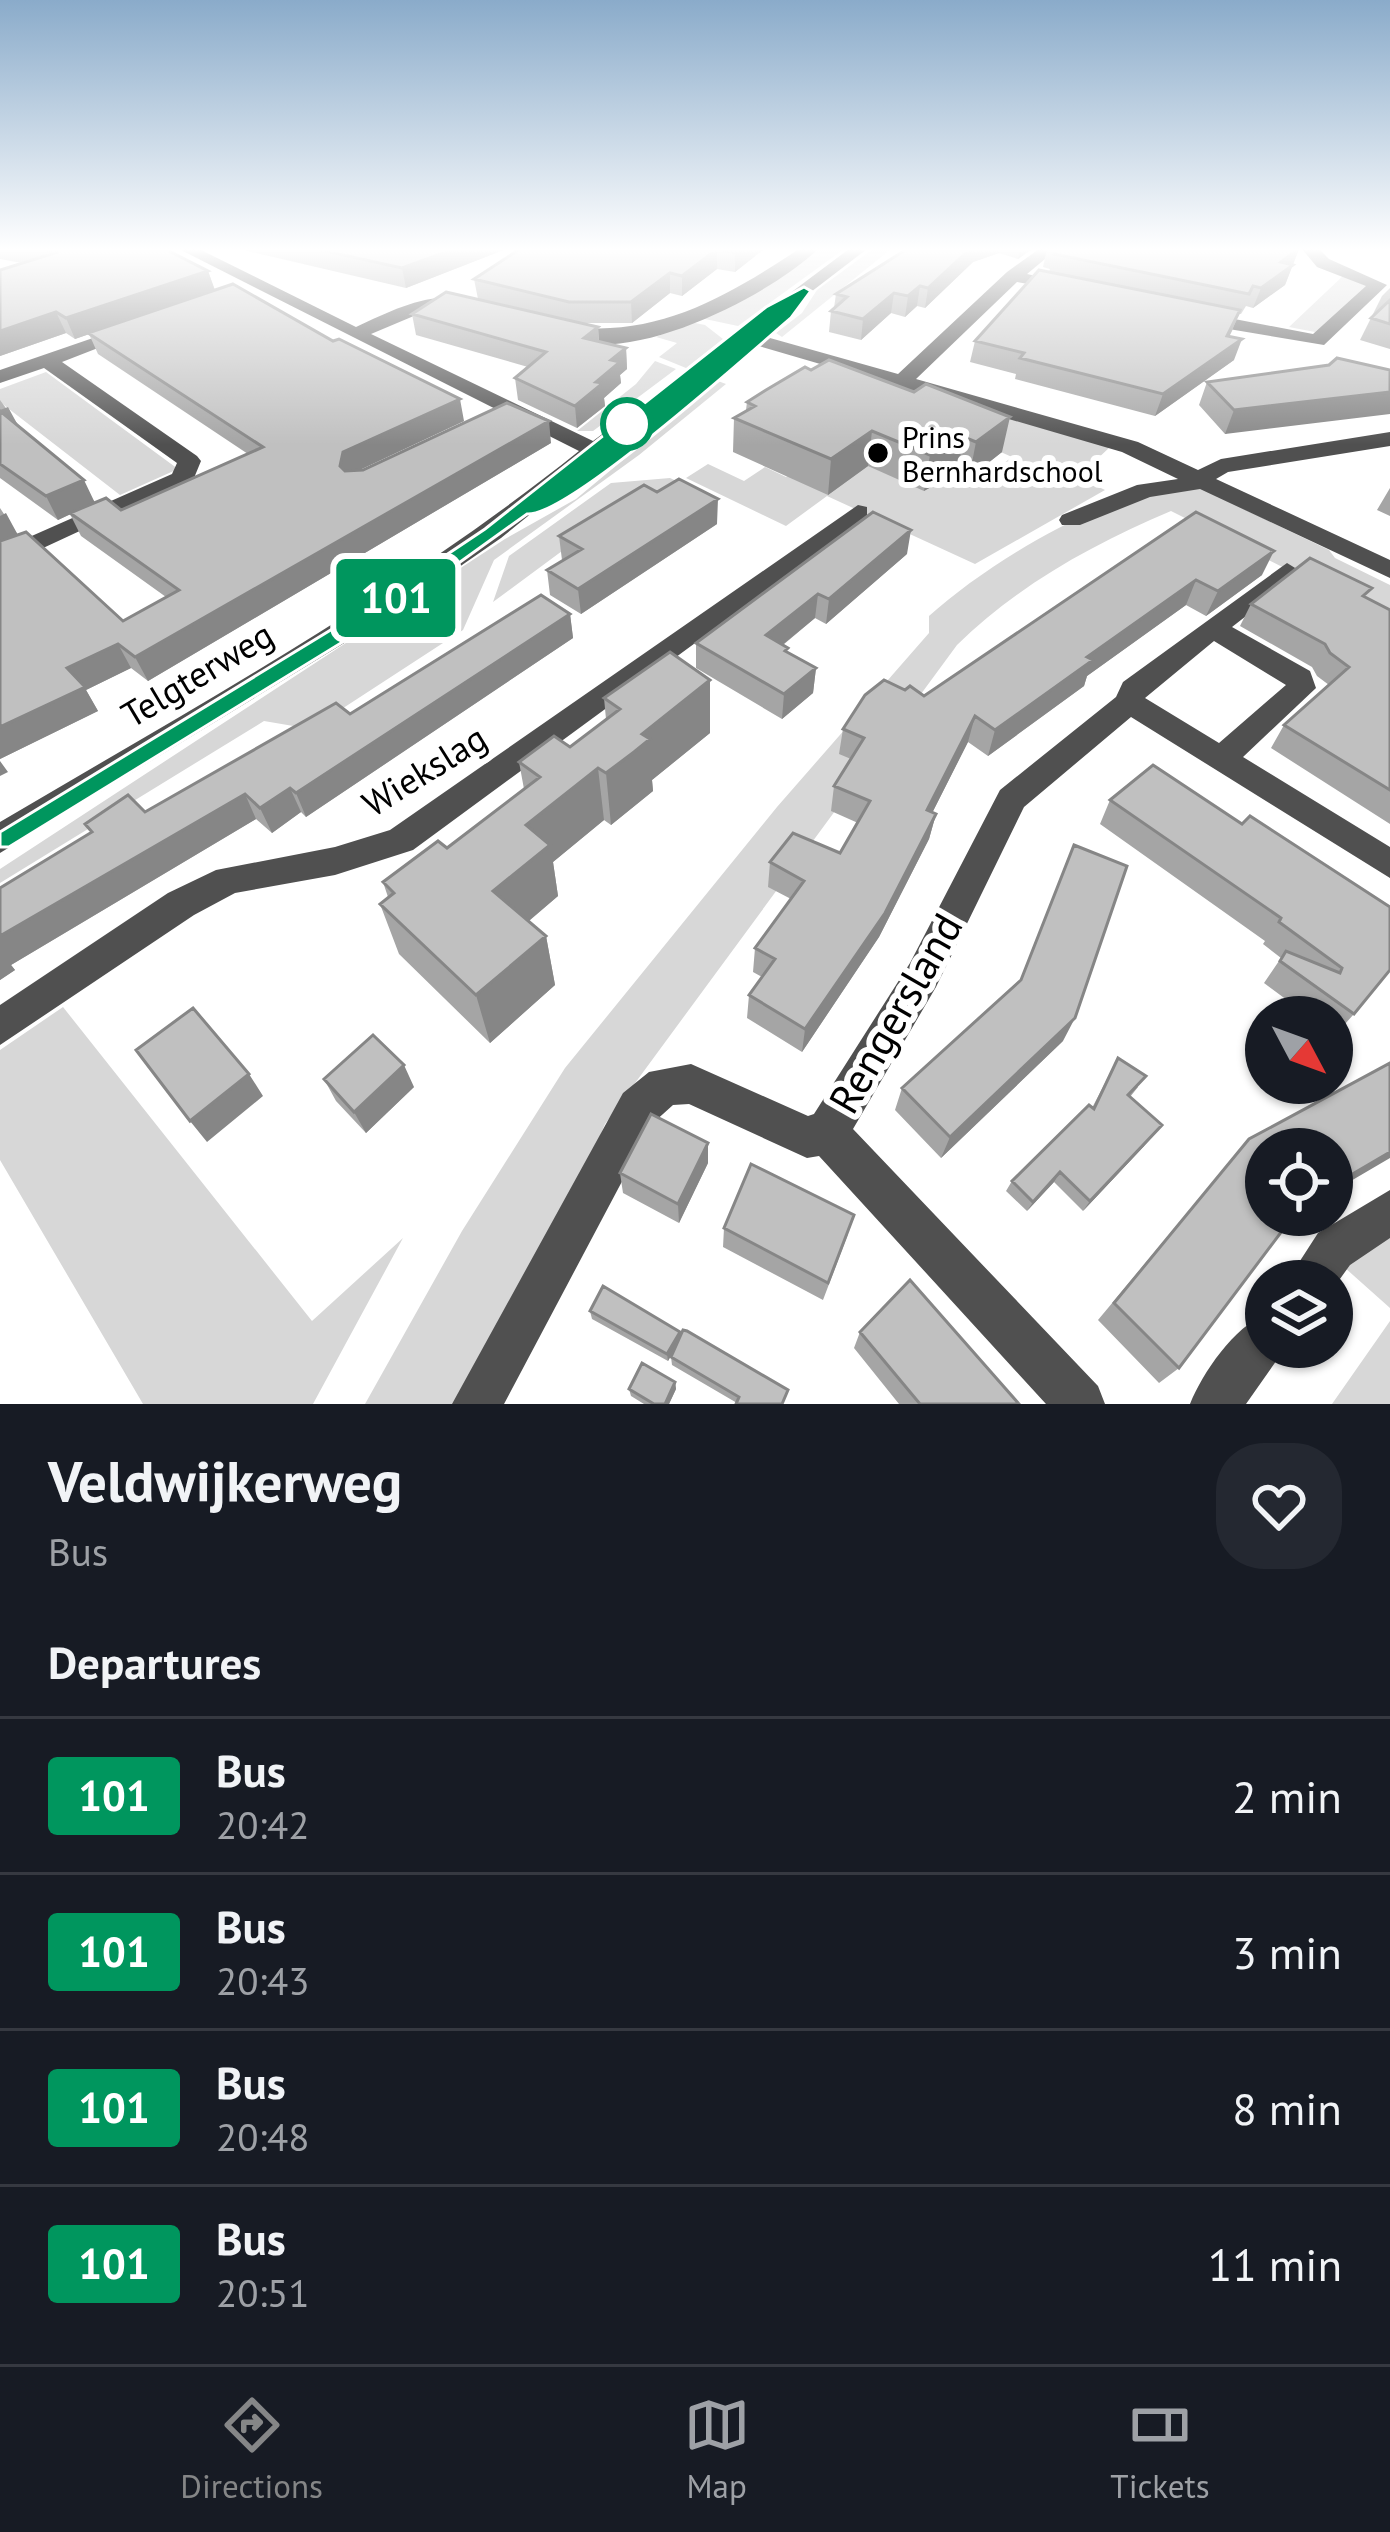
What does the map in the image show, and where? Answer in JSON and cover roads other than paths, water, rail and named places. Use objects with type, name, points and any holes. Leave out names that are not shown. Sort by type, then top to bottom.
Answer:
[{"type":"street","points":[[316,315],[500,417],[602,454]]},
{"type":"street","points":[[355,334],[399,315]]},
{"type":"street","points":[[544,326],[603,340],[636,337],[690,315]]},
{"type":"street","name":"Telgterweg","points":[[0,839],[377,611],[602,454],[775,315]]},
{"type":"street","points":[[902,381],[972,315]]},
{"type":"street","points":[[1186,315],[1317,341],[1346,315]]},
{"type":"street","points":[[0,377],[152,323]]},
{"type":"street","points":[[748,337],[1069,427],[1200,479],[1390,570]]},
{"type":"street","points":[[0,560],[182,478],[189,461],[46,361]]},
{"type":"street","points":[[1071,520],[1124,496],[1200,479],[1221,466],[1390,439]]},
{"type":"street","name":"Wiekslag","points":[[0,1027],[181,904],[228,880],[335,861],[401,840],[858,512]]},
{"type":"street","name":"Rengersland","points":[[477,1404],[638,1108],[664,1085],[691,1084],[807,1137],[827,1133],[923,975],[1012,799],[1129,702],[1133,689],[1287,572]]},
{"type":"street","points":[[1212,628],[1300,678],[1301,688],[1222,758]]},
{"type":"street","points":[[1129,702],[1390,864]]},
{"type":"street","points":[[827,1133],[1080,1404]]},
{"type":"street","points":[[1328,1260],[1390,1212]]},
{"type":"street","points":[[1215,1404],[1245,1365]]},
{"type":"place","name":"Prins Bernhardschool","points":[[878,453]]}]
